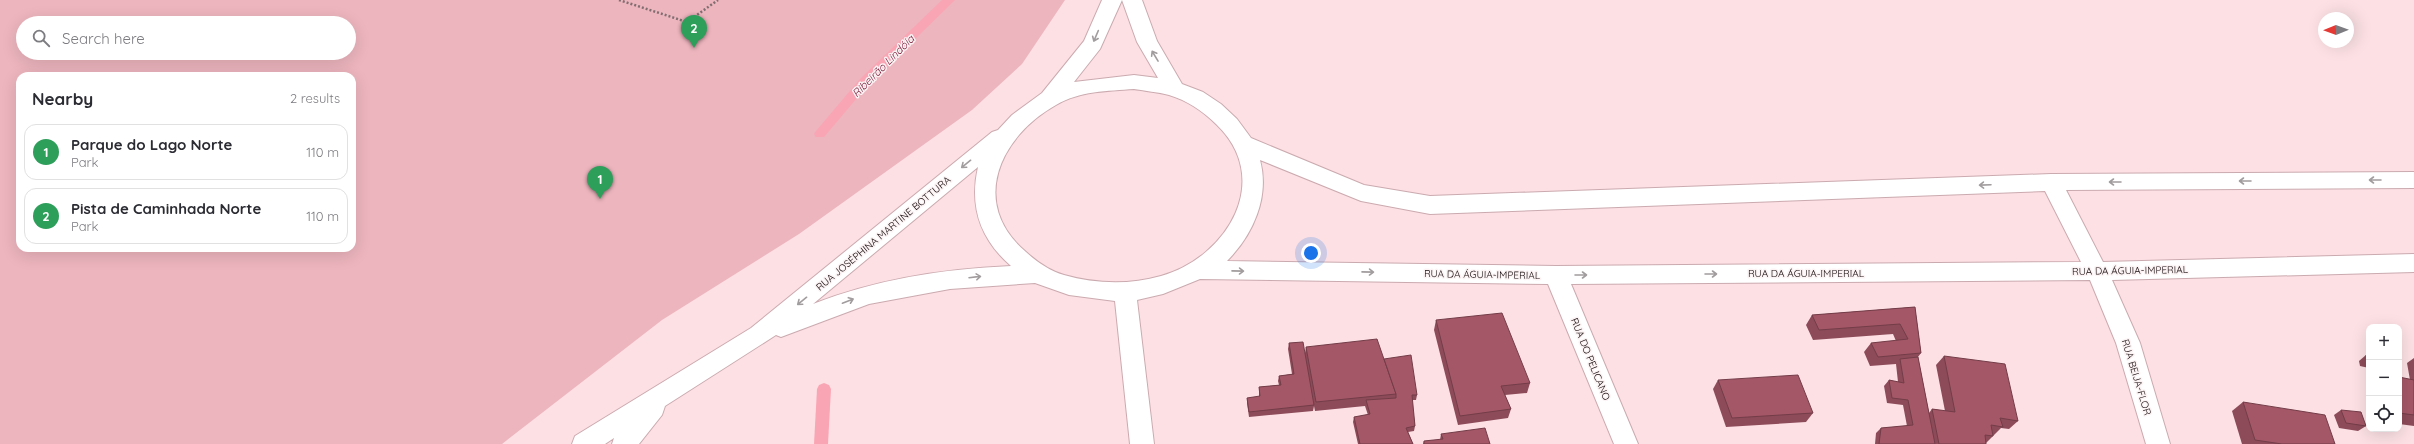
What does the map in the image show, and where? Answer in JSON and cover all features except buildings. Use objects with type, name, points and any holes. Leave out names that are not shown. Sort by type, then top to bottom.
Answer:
[{"type":"street","points":[[1050,98],[1093,44],[1112,0]]},
{"type":"street","points":[[1132,0],[1147,42],[1175,89]]},
{"type":"street","points":[[1126,82],[1175,89],[1211,107],[1231,124],[1244,144],[1254,176],[1250,211],[1231,244],[1198,270],[1156,288],[1105,293],[1056,283],[1036,274],[1008,250],[989,222],[984,190],[990,159],[1008,131],[1027,113],[1050,98],[1091,85],[1126,82]]},
{"type":"street","name":"RUA JOSÉPHINA MARTINE BOTTURA","points":[[584,444],[759,335],[1008,131]]},
{"type":"street","points":[[1244,144],[1361,193],[1430,205],[2051,182],[2414,180]]},
{"type":"street","name":"RUA BEIJA-FLOR","points":[[2051,182],[2097,271],[2128,343],[2158,444]]},
{"type":"street","name":"RUA DA ÁGUIA-IMPERIAL","points":[[1198,270],[1556,275],[2097,271],[2414,263]]},
{"type":"street","name":"RUA JOSÉPHINA MARTINE BOTTURA","points":[[759,335],[853,298],[900,286],[979,276],[1036,274]]},
{"type":"street","name":"RUA DO PELICANO","points":[[1556,275],[1626,444]]},
{"type":"street","points":[[1125,291],[1142,444]]},
{"type":"street","points":[[624,444],[663,395]]},
{"type":"path","points":[[619,0],[687,22],[718,0]]},
{"type":"shaded area","points":[[0,0],[1065,0],[1022,64],[972,110],[799,234],[662,320],[502,444],[0,444]]},
{"type":"waterway","name":"Ribeirão Lindóia","points":[[820,134],[864,82],[949,0]]},
{"type":"waterway","name":"Ribeirão Lindóia","points":[[821,444],[824,389]]},
{"type":"place","name":"Pista de Caminhada Norte","points":[[694,48]]},
{"type":"place","name":"Parque do Lago Norte","points":[[600,199]]}]
